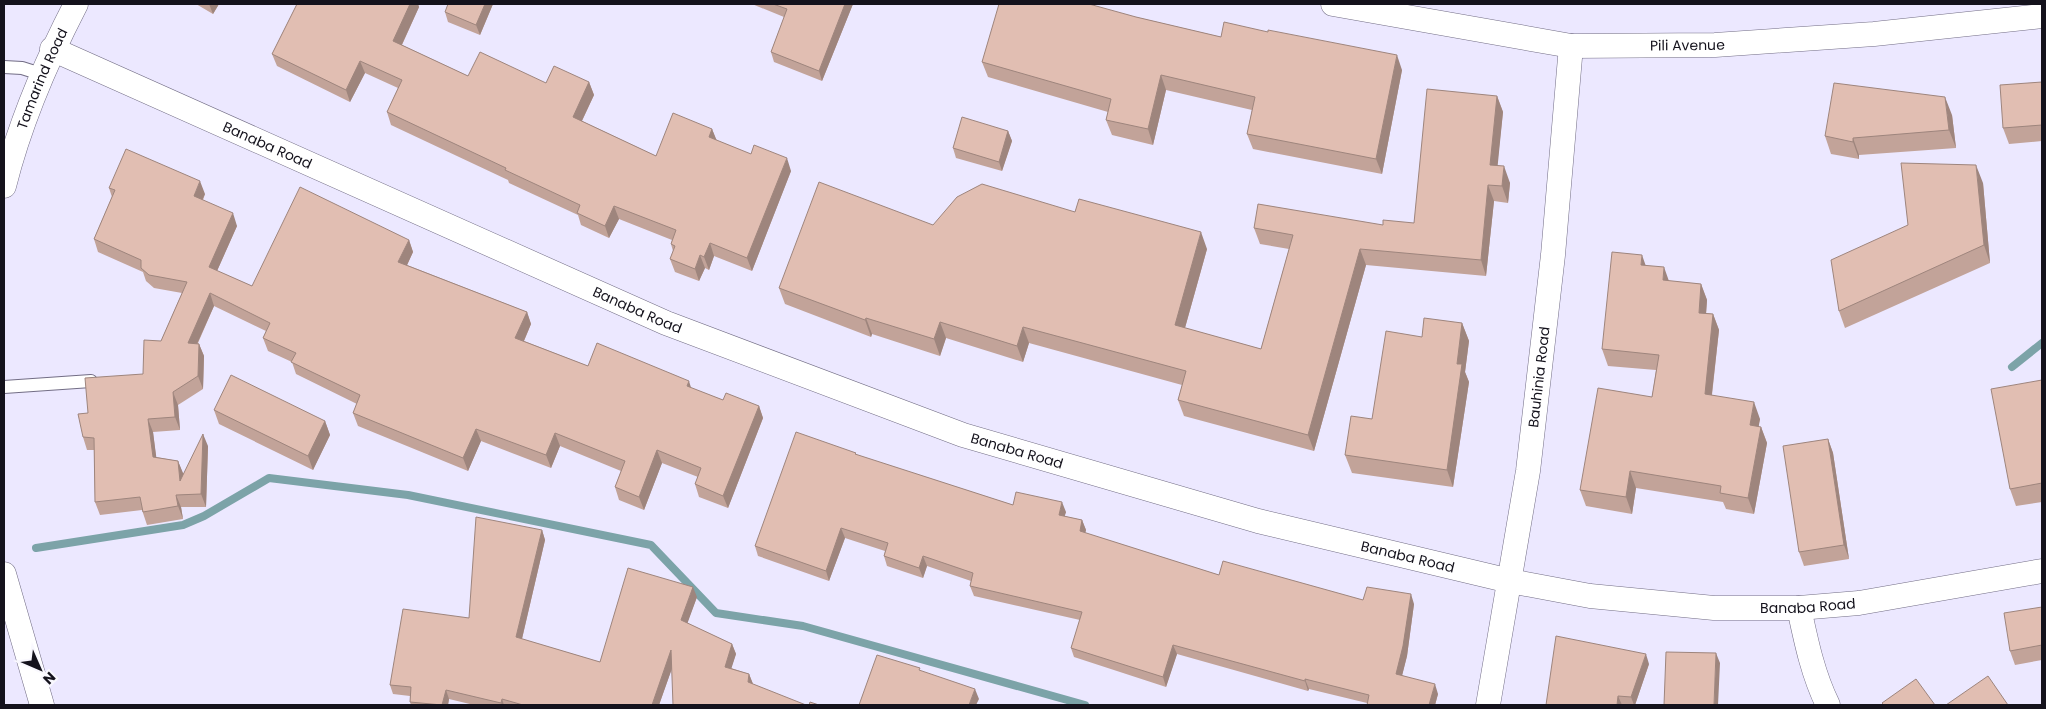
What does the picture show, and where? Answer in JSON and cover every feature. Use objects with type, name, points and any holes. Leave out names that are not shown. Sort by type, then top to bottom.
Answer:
[{"type":"street","name":"Tamarind Road","points":[[4,186],[12,155],[41,74],[76,4]]},
{"type":"street","name":"Pili Avenue","points":[[1333,4],[1571,46],[1715,45],[1874,34],[2042,16]]},
{"type":"street","name":"Bauhinia Road","points":[[1488,705],[1528,472],[1553,255],[1571,46]]},
{"type":"street","name":"Banaba Road","points":[[52,49],[666,323],[963,435],[1258,521],[1510,581],[1590,596],[1704,607],[1799,608],[1859,603],[2042,571]]},
{"type":"street","points":[[4,574],[42,705]]},
{"type":"street","points":[[1799,608],[1808,648],[1821,690],[1828,705]]},
{"type":"lane","points":[[4,67],[22,68],[41,74]]},
{"type":"lane","points":[[4,386],[91,381]]},
{"type":"building","points":[[297,4],[410,4],[393,41],[468,76],[480,52],[546,83],[554,66],[589,82],[573,117],[656,156],[673,113],[712,129],[709,137],[751,154],[754,145],[787,158],[747,258],[710,243],[704,257],[700,255],[695,269],[670,259],[675,246],[671,244],[676,230],[614,206],[605,226],[577,213],[580,205],[387,112],[402,80],[360,61],[346,90],[272,54]]},
{"type":"building","points":[[448,4],[485,4],[476,25],[445,12]]},
{"type":"building","points":[[773,4],[845,4],[819,71],[771,52],[787,9]]},
{"type":"building","points":[[999,4],[1089,4],[1221,37],[1224,22],[1268,32],[1268,30],[1397,55],[1376,159],[1247,134],[1255,97],[1161,75],[1148,129],[1106,120],[1111,99],[982,62]]},
{"type":"building","points":[[2042,82],[2042,125],[2003,128],[2000,85]]},
{"type":"building","points":[[1834,83],[1945,97],[1949,130],[1853,138],[1853,142],[1825,136]]},
{"type":"building","points":[[1427,89],[1497,96],[1490,165],[1504,166],[1502,186],[1488,185],[1481,260],[1360,249],[1308,435],[1178,400],[1186,371],[1023,327],[1017,346],[940,322],[934,339],[866,318],[865,320],[779,288],[819,182],[933,225],[957,197],[982,184],[1075,212],[1079,199],[1201,232],[1175,325],[1261,349],[1293,235],[1254,228],[1258,204],[1383,225],[1383,220],[1414,223]]},
{"type":"building","points":[[962,117],[1008,131],[999,162],[953,148]]},
{"type":"building","points":[[126,149],[200,181],[194,196],[233,213],[209,267],[252,286],[300,187],[409,240],[398,262],[527,312],[515,338],[588,366],[597,343],[689,381],[687,386],[723,400],[726,393],[759,406],[723,496],[695,484],[701,468],[657,450],[639,497],[615,487],[625,461],[555,433],[546,455],[476,429],[463,458],[353,413],[360,395],[291,362],[296,353],[263,338],[270,323],[210,293],[188,343],[199,344],[198,376],[173,392],[175,417],[148,419],[153,457],[178,461],[180,481],[203,434],[201,494],[176,495],[178,506],[143,512],[140,497],[95,502],[94,438],[83,437],[78,414],[88,413],[85,378],[143,374],[144,340],[161,341],[187,282],[149,275],[141,268],[141,260],[94,239],[115,190],[109,188]]},
{"type":"building","points":[[1901,163],[1976,165],[1984,245],[1839,311],[1831,260],[1908,225]]},
{"type":"building","points":[[1612,252],[1642,255],[1641,265],[1664,267],[1663,280],[1701,284],[1699,313],[1713,314],[1705,394],[1754,402],[1750,425],[1761,427],[1748,498],[1720,493],[1721,486],[1630,471],[1626,497],[1580,490],[1598,388],[1652,397],[1659,355],[1602,349]]},
{"type":"building","points":[[1424,318],[1462,323],[1457,364],[1462,364],[1447,470],[1345,455],[1351,416],[1372,419],[1386,331],[1422,337]]},
{"type":"building","points":[[231,375],[325,421],[308,456],[214,410]]},
{"type":"building","points":[[2042,380],[2042,483],[2010,489],[1991,389]]},
{"type":"building","points":[[796,432],[855,454],[1013,505],[1016,492],[1062,502],[1059,515],[1082,520],[1080,531],[1219,575],[1223,561],[1363,600],[1367,587],[1411,594],[1403,646],[1396,674],[1435,684],[1429,705],[1367,705],[1369,695],[1305,679],[1305,681],[1173,645],[1163,677],[1071,648],[1082,612],[970,586],[973,573],[923,556],[919,568],[884,556],[888,543],[841,528],[826,571],[755,546]]},
{"type":"building","points":[[1828,439],[1844,545],[1799,552],[1783,446]]},
{"type":"building","points":[[476,517],[542,530],[516,637],[600,662],[628,568],[693,587],[681,620],[732,644],[725,667],[749,674],[748,682],[806,705],[673,705],[671,650],[652,705],[523,705],[502,699],[501,703],[446,690],[442,705],[410,702],[411,687],[390,685],[403,609],[469,618]]},
{"type":"building","points":[[2042,607],[2042,645],[2010,651],[2004,613]]},
{"type":"building","points":[[1556,636],[1646,654],[1631,697],[1618,696],[1617,705],[1546,705]]},
{"type":"building","points":[[1666,652],[1716,653],[1714,705],[1664,705]]},
{"type":"building","points":[[877,655],[920,668],[919,670],[975,689],[969,705],[859,705]]},
{"type":"building","points":[[1988,676],[2008,705],[1946,705]]},
{"type":"building","points":[[1916,679],[1935,705],[1884,705],[1882,703]]},
{"type":"waterway","points":[[2012,367],[2042,343]]},
{"type":"waterway","points":[[36,548],[183,525],[204,516],[269,478],[408,495],[651,545],[716,613],[803,626],[1085,705]]}]
